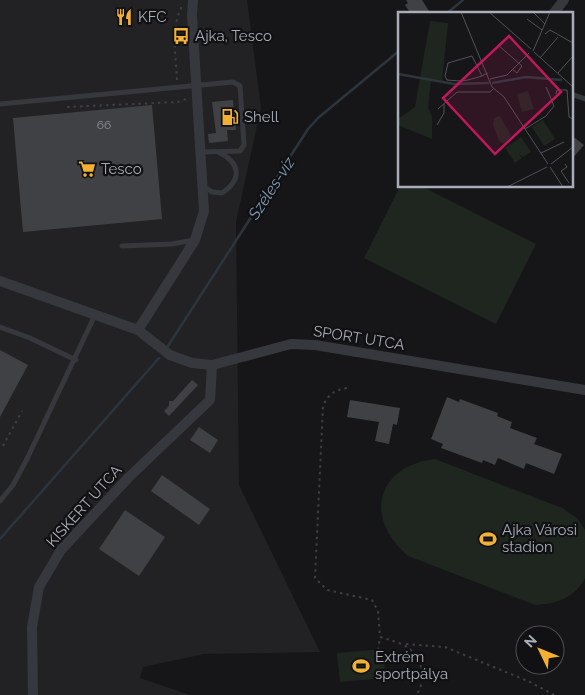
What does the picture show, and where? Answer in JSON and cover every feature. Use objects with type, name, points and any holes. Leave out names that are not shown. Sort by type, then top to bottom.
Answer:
[{"type":"street","points":[[138,330],[195,240],[204,211],[196,89],[193,0]]},
{"type":"street","points":[[555,12],[564,0]]},
{"type":"street","name":"SPORT UTCA","points":[[0,281],[138,330],[170,355],[192,363],[212,365],[291,344],[316,345],[585,390]]},
{"type":"street","name":"KISKERT UTCA","points":[[33,695],[32,626],[39,586],[61,550],[129,477],[210,400],[212,365]]},
{"type":"lane","points":[[0,104],[177,86],[196,89],[233,82],[240,86],[244,145],[240,151],[200,152]]},
{"type":"lane","points":[[572,94],[585,99]]},
{"type":"lane","points":[[202,185],[212,192],[222,193],[234,183],[235,166],[231,159],[218,152]]},
{"type":"lane","points":[[122,246],[172,244],[195,240]]},
{"type":"lane","points":[[0,501],[13,485],[27,459],[76,360],[95,314]]},
{"type":"lane","points":[[0,327],[30,338],[76,360]]},
{"type":"path","points":[[178,102],[175,32],[177,15],[186,0]]},
{"type":"path","points":[[67,107],[178,102],[196,89]]},
{"type":"path","points":[[347,388],[337,390],[326,397],[323,406],[314,571],[315,578],[327,590],[372,600],[378,611],[380,637],[378,650]]},
{"type":"path","points":[[3,446],[22,411]]},
{"type":"path","points":[[380,637],[404,644],[446,647],[530,682],[554,695]]},
{"type":"path","points":[[404,644],[415,651],[420,662],[423,676],[420,690],[416,695]]},
{"type":"shaded area","points":[[0,0],[247,0],[261,108],[236,222],[239,485],[320,652],[204,654],[143,667],[140,678],[190,695],[0,695]]},
{"type":"shaded area","points":[[399,188],[425,188],[536,244],[496,324],[364,258]]},
{"type":"shaded area","name":"Ajka Városi stadion","points":[[435,459],[562,508],[577,518],[585,530],[585,578],[576,591],[564,599],[535,605],[408,556],[394,541],[385,526],[381,511],[382,496],[388,483],[399,472],[415,464]]},
{"type":"shaded area","name":"Extrém sportpálya","points":[[383,649],[386,678],[340,682],[337,653]]},
{"type":"building","points":[[406,0],[422,0],[429,11],[410,12],[405,5],[408,3]]},
{"type":"building","points":[[233,100],[236,130],[227,130],[228,141],[209,143],[208,134],[216,133],[212,102]]},
{"type":"building","name":"Tesco","points":[[152,105],[162,219],[23,232],[13,118]]},
{"type":"building","points":[[572,136],[584,145],[572,159]]},
{"type":"building","points":[[0,350],[28,365],[0,417]]},
{"type":"building","points":[[192,380],[198,385],[169,416],[164,411],[169,406],[169,401],[173,401]]},
{"type":"building","points":[[447,397],[459,402],[460,399],[498,413],[497,416],[512,422],[510,428],[537,438],[534,444],[562,454],[554,474],[526,463],[524,469],[498,458],[495,465],[483,460],[482,463],[441,448],[443,444],[431,439]]},
{"type":"building","points":[[350,400],[400,408],[397,425],[393,424],[389,444],[375,441],[379,422],[347,417]]},
{"type":"building","points":[[199,427],[218,440],[210,453],[190,440]]},
{"type":"building","points":[[162,475],[210,509],[199,525],[151,491]]},
{"type":"building","points":[[125,510],[165,537],[139,576],[99,549]]},
{"type":"waterway","name":"Széles-víz","points":[[448,12],[463,0]]},
{"type":"waterway","name":"Széles-víz","points":[[168,346],[308,129],[318,118],[398,52]]},
{"type":"waterway","name":"Széles-víz","points":[[0,539],[159,358]]},
{"type":"place","name":"KFC","points":[[124,17]]},
{"type":"place","name":"Ajka, Tesco","points":[[181,36]]},
{"type":"place","name":"Shell","points":[[230,117]]},
{"type":"place","name":"Tesco","points":[[87,169]]},
{"type":"place","name":"Ajka Városi stadion","points":[[488,539]]},
{"type":"place","name":"Extrém sportpálya","points":[[361,666]]}]
